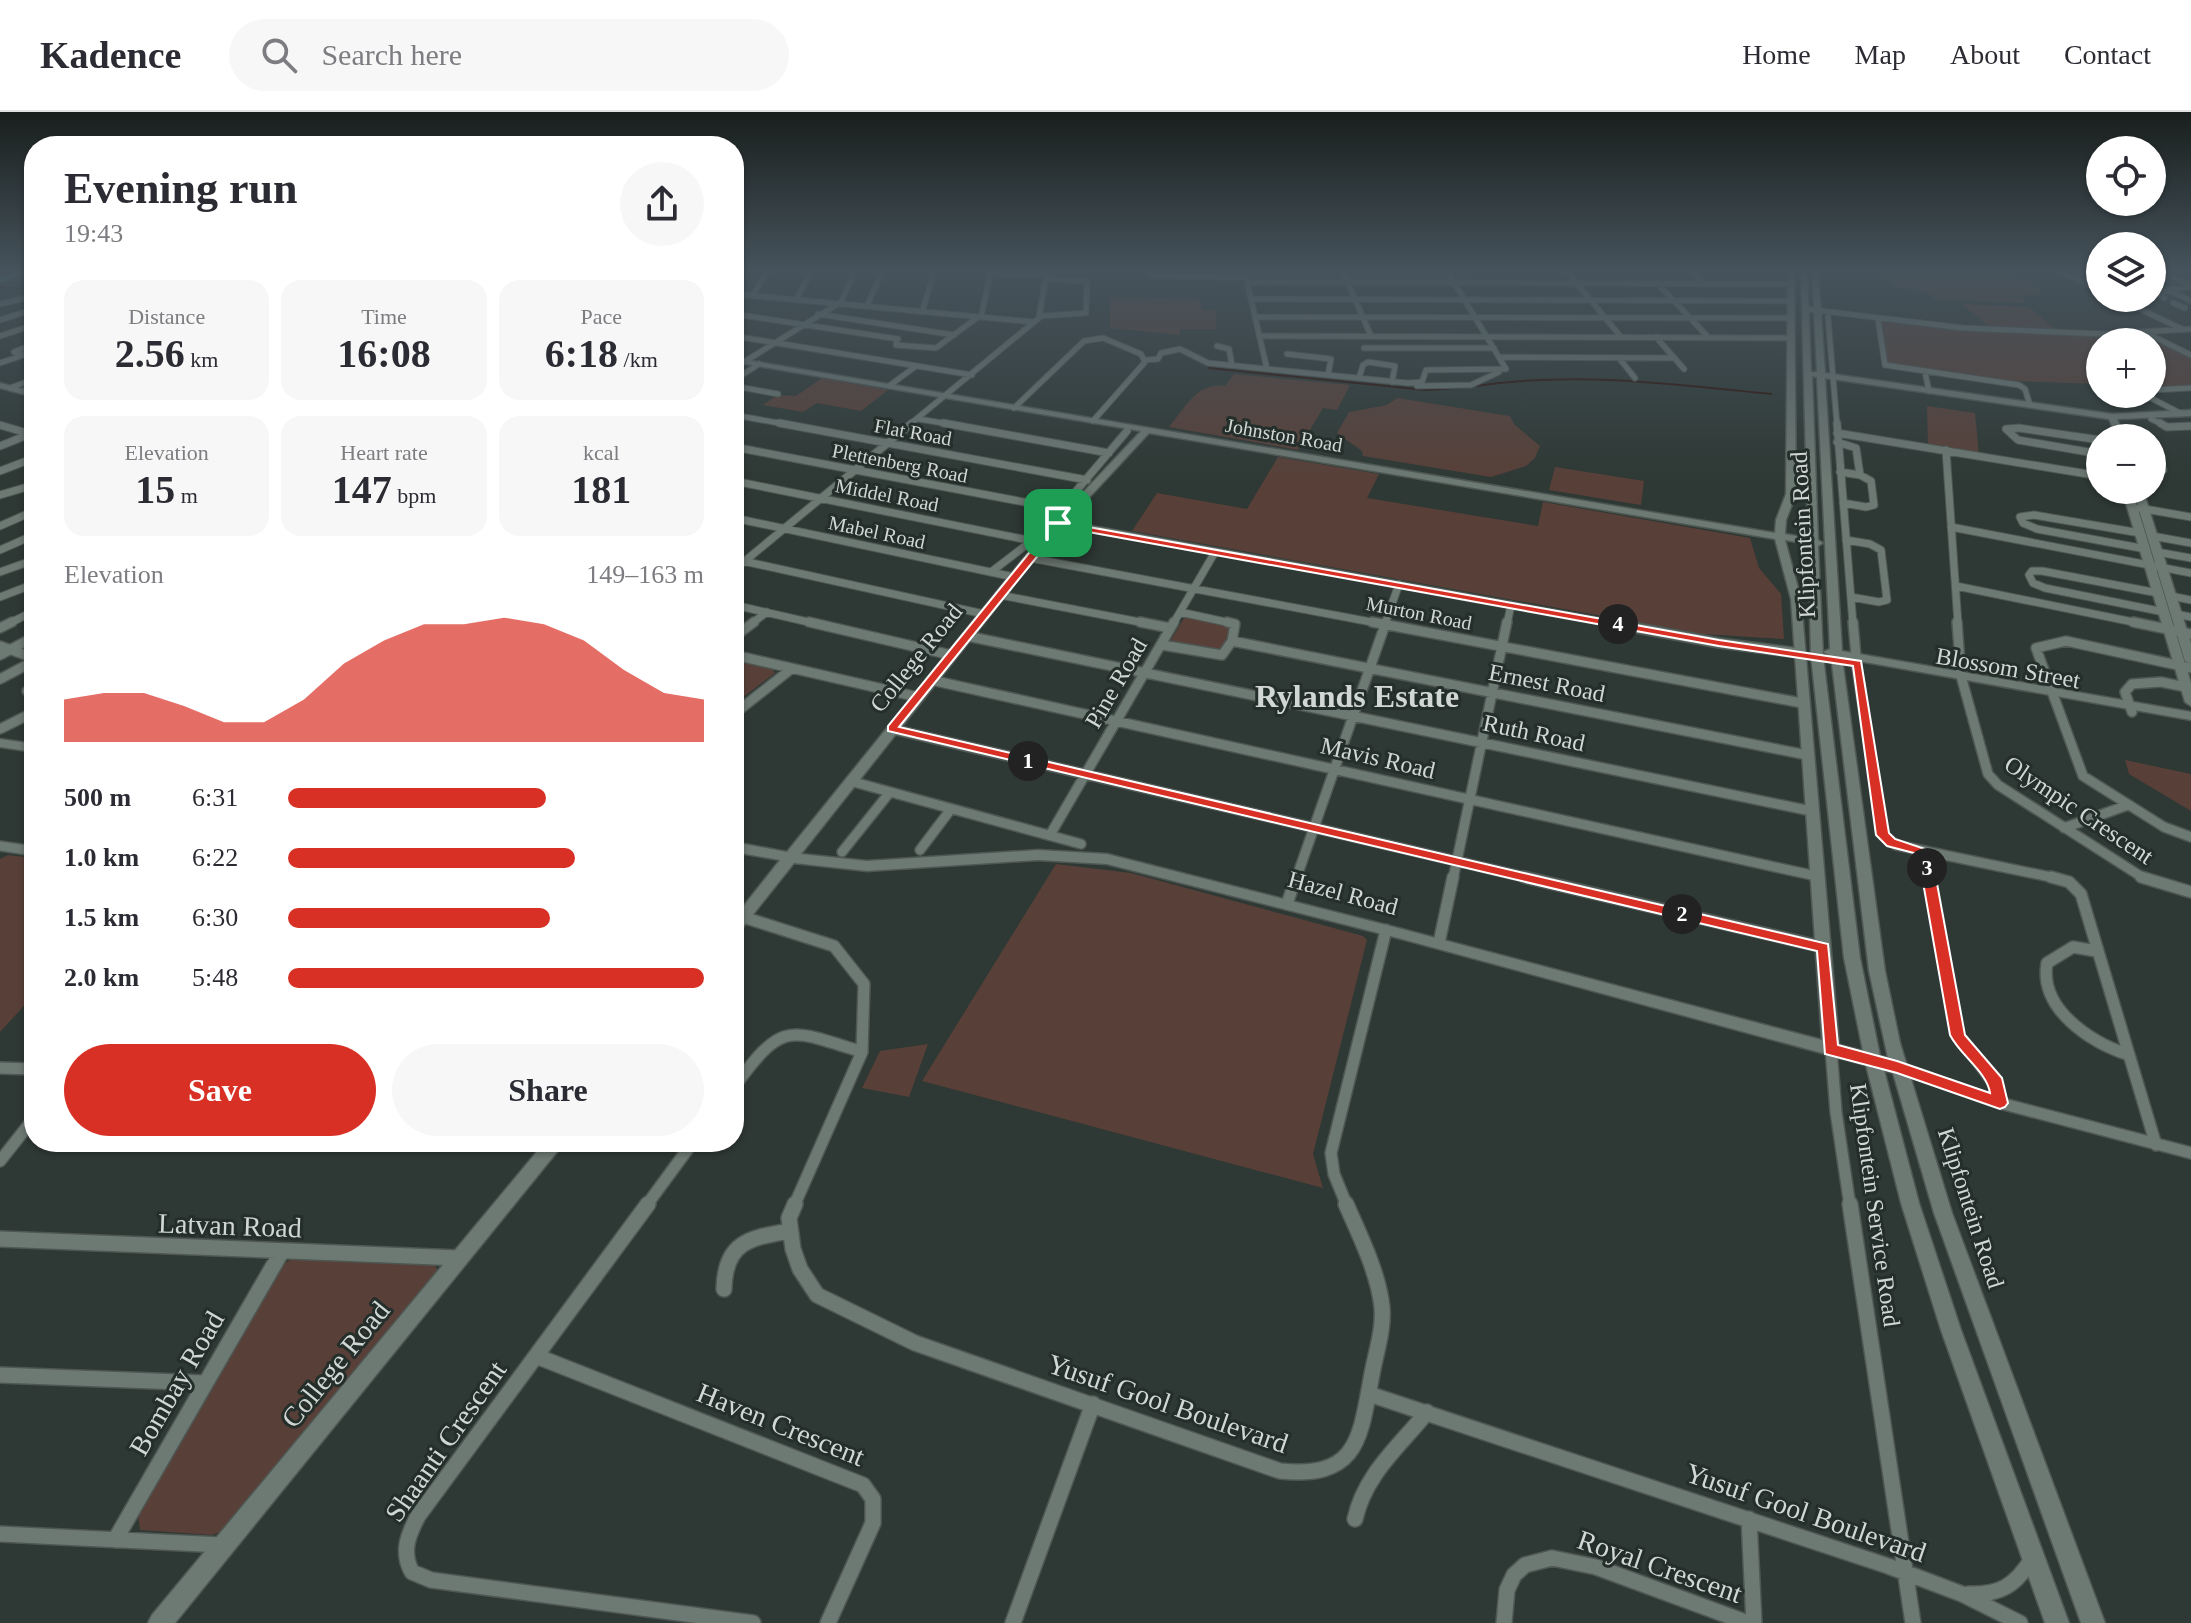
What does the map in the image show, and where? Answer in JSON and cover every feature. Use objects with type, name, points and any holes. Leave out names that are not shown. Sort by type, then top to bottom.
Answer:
[{"type":"street","points":[[757,340],[972,375]]},
{"type":"street","points":[[744,358],[778,340]]},
{"type":"street","points":[[898,340],[896,345],[934,349],[948,340]]},
{"type":"street","points":[[744,561],[1013,340]]},
{"type":"street","points":[[1014,408],[1082,342],[1093,340]]},
{"type":"street","points":[[1103,340],[1141,354],[1145,360]]},
{"type":"street","points":[[1260,340],[1267,369]]},
{"type":"street","points":[[1419,340],[1424,348]]},
{"type":"street","points":[[1093,421],[1145,360],[1158,359],[1161,353],[1178,349],[1202,362],[1450,387],[1491,378],[1499,371],[1500,357],[1489,340]]},
{"type":"street","points":[[1570,340],[1583,358]]},
{"type":"street","points":[[1658,340],[1684,369]]},
{"type":"street","name":"Klipfontein Service Road","points":[[1790,340],[1791,500],[1781,519],[1781,551],[1794,585],[1840,1135],[1913,1623]]},
{"type":"street","name":"Klipfontein Road","points":[[1806,340],[1817,653],[1852,958],[1873,1060],[1910,1203],[1951,1330],[2057,1623]]},
{"type":"street","name":"Klipfontein Road","points":[[1821,340],[1826,378],[1828,544],[1837,656],[1877,971],[1897,1067],[1982,1325],[2093,1623]]},
{"type":"street","points":[[1827,340],[1826,378],[1837,433],[1857,660],[1883,835],[1891,843],[2069,882],[2081,894],[2156,1145]]},
{"type":"street","points":[[1881,340],[1884,364],[2019,385],[2025,389],[2030,405]]},
{"type":"street","points":[[2166,343],[2191,355]]},
{"type":"street","points":[[1217,346],[1229,349],[1232,365]]},
{"type":"street","points":[[23,355],[14,352],[24,348]]},
{"type":"street","points":[[1364,348],[1494,348]]},
{"type":"street","points":[[1287,354],[1332,360],[1328,375]]},
{"type":"street","points":[[0,363],[23,355]]},
{"type":"street","points":[[1297,372],[1303,356]]},
{"type":"street","points":[[1500,357],[1674,358]]},
{"type":"street","points":[[1619,358],[1635,378]]},
{"type":"street","name":"Johnston Road","points":[[744,362],[1828,544]]},
{"type":"street","points":[[1359,378],[1363,365],[1373,362],[1395,366],[1392,382]]},
{"type":"street","points":[[744,375],[759,364]]},
{"type":"street","points":[[889,386],[916,366]]},
{"type":"street","points":[[1408,383],[1422,382],[1424,376],[1477,377],[1499,371]]},
{"type":"street","points":[[1925,372],[1929,391]]},
{"type":"street","points":[[1790,373],[2109,418],[2151,419],[2191,415]]},
{"type":"street","points":[[1826,378],[2109,418],[2180,413],[2191,415]]},
{"type":"street","points":[[10,388],[24,383]]},
{"type":"street","points":[[0,385],[22,391]]},
{"type":"street","points":[[744,386],[778,394]]},
{"type":"street","points":[[2166,389],[2191,388]]},
{"type":"street","points":[[2166,406],[2180,413]]},
{"type":"street","name":"Flat Road","points":[[744,417],[1087,480]]},
{"type":"street","points":[[2109,418],[2112,424]]},
{"type":"street","points":[[919,419],[1109,453]]},
{"type":"street","points":[[2151,419],[2167,427],[2191,426]]},
{"type":"street","points":[[0,425],[24,432]]},
{"type":"street","points":[[2086,438],[2019,428],[2006,429],[2018,440],[2086,452]]},
{"type":"street","name":"College Road","points":[[744,915],[1058,523],[1148,429]]},
{"type":"street","points":[[991,572],[1033,541],[1127,431]]},
{"type":"street","points":[[1837,433],[2086,474]]},
{"type":"street","points":[[0,446],[24,438]]},
{"type":"street","points":[[1837,442],[1856,448],[1860,475]]},
{"type":"street","name":"Plettenberg Road","points":[[744,449],[1061,509]]},
{"type":"street","name":"Olympic Crescent","points":[[1946,450],[1962,679],[1988,774],[1998,785],[2144,879],[2191,892]]},
{"type":"street","points":[[0,471],[24,462]]},
{"type":"street","points":[[1840,472],[1860,475],[1871,481],[1874,505],[1866,507],[1843,503]]},
{"type":"street","name":"Middel Road","points":[[744,483],[1033,541]]},
{"type":"street","points":[[0,495],[24,488]]},
{"type":"street","points":[[2136,504],[2156,567],[2171,596],[2170,613]]},
{"type":"street","points":[[2138,508],[2191,517]]},
{"type":"street","points":[[0,526],[24,515]]},
{"type":"street","points":[[2191,543],[2034,515],[2020,517],[2030,527],[2191,558]]},
{"type":"street","name":"Mabel Road","points":[[744,520],[1014,577]]},
{"type":"street","points":[[2077,522],[2080,537]]},
{"type":"street","points":[[1058,523],[1691,637],[1799,649]]},
{"type":"street","points":[[1951,527],[2191,573]]},
{"type":"street","points":[[1744,530],[1771,541],[1781,551]]},
{"type":"street","points":[[0,550],[24,539]]},
{"type":"street","points":[[1846,540],[1870,544],[1881,550],[1887,600],[1879,602],[1851,597]]},
{"type":"street","name":"Pine Road","points":[[1050,835],[1215,552]]},
{"type":"street","name":"Murton Road","points":[[1030,558],[1802,703]]},
{"type":"street","points":[[744,561],[984,614]]},
{"type":"street","points":[[0,572],[24,564]]},
{"type":"street","points":[[2156,567],[2158,593],[2181,632],[2191,702]]},
{"type":"street","points":[[2158,593],[2042,571],[2032,571],[2029,575],[2033,583],[2045,588],[2191,617]]},
{"type":"street","points":[[1287,904],[1399,584]]},
{"type":"street","points":[[1956,586],[2181,632]]},
{"type":"street","points":[[0,597],[24,587]]},
{"type":"street","points":[[1000,595],[1170,628]]},
{"type":"street","points":[[2171,596],[2191,600]]},
{"type":"street","points":[[1439,943],[1511,605]]},
{"type":"street","points":[[744,607],[951,655]]},
{"type":"street","points":[[744,629],[767,612]]},
{"type":"street","points":[[1180,612],[1235,624],[1232,641]]},
{"type":"street","points":[[0,628],[24,616]]},
{"type":"street","name":"Ruth Road","points":[[967,636],[1811,811]]},
{"type":"street","name":"Ernest Road","points":[[1162,645],[1222,655],[1232,641],[1807,755]]},
{"type":"street","points":[[2187,665],[2059,641],[2036,648],[2083,776],[2171,831],[2191,837]]},
{"type":"street","points":[[0,655],[24,642]]},
{"type":"street","points":[[0,646],[24,655]]},
{"type":"street","name":"Blossom Street","points":[[1799,649],[2131,709],[2191,723]]},
{"type":"street","points":[[744,657],[918,697]]},
{"type":"street","points":[[0,679],[24,666]]},
{"type":"street","points":[[744,706],[791,669]]},
{"type":"street","name":"Mavis Road","points":[[931,680],[1816,876]]},
{"type":"street","points":[[2131,709],[2125,692],[2132,684],[2148,682],[2189,688]]},
{"type":"street","name":"Blossom Street","points":[[2131,709],[2191,716]]},
{"type":"street","points":[[0,729],[24,717]]},
{"type":"street","points":[[892,729],[1823,947]]},
{"type":"street","points":[[0,743],[24,747]]},
{"type":"street","points":[[850,781],[1081,844]]},
{"type":"street","points":[[842,852],[890,792]]},
{"type":"street","points":[[2064,828],[2128,805]]},
{"type":"street","points":[[920,850],[951,809]]},
{"type":"street","points":[[929,839],[942,842]]},
{"type":"street","points":[[850,842],[864,846]]},
{"type":"street","points":[[0,846],[24,850]]},
{"type":"street","name":"Hazel Road","points":[[744,849],[790,858],[867,866],[1038,855],[1084,856],[1144,866],[1897,1067]]},
{"type":"street","points":[[1924,851],[1958,1035],[1963,1046],[1996,1082],[2000,1103]]},
{"type":"street","points":[[724,1289],[724,1269],[735,1248],[749,1239],[789,1231],[793,1205],[862,1052],[864,984],[841,952],[827,942],[744,923]]},
{"type":"street","points":[[1369,1394],[1382,1306],[1334,1174],[1331,1153],[1386,930]]},
{"type":"street","points":[[2096,951],[2073,947],[2047,963],[2044,972],[2051,998],[2059,1010],[2102,1046],[2129,1055]]},
{"type":"street","points":[[744,1074],[770,1040],[784,1033],[804,1033],[862,1052]]},
{"type":"street","points":[[1897,1067],[2000,1103],[2191,1153]]},
{"type":"street","points":[[0,1068],[24,1069]]},
{"type":"street","points":[[0,1161],[24,1133]]},
{"type":"street","name":"College Road","points":[[160,1623],[547,1152]]},
{"type":"street","name":"Shaanti Crescent","points":[[686,1152],[418,1516],[406,1542],[404,1555],[412,1572],[431,1580],[753,1623]]},
{"type":"street","name":"Yusuf Gool Boulevard","points":[[789,1231],[808,1283],[817,1295],[915,1343],[1280,1471],[1300,1475],[1329,1469],[1347,1456],[1360,1437],[1369,1394],[1906,1572],[1962,1594],[2020,1623]]},
{"type":"street","name":"Latvan Road","points":[[0,1239],[459,1258]]},
{"type":"street","name":"Bombay Road","points":[[115,1540],[282,1251]]},
{"type":"street","name":"Haven Crescent","points":[[536,1356],[858,1480],[867,1487],[875,1508],[873,1523],[828,1623]]},
{"type":"street","points":[[0,1375],[205,1383]]},
{"type":"street","points":[[1013,1623],[1093,1404]]},
{"type":"street","points":[[1355,1519],[1357,1501],[1366,1481],[1408,1438],[1427,1412]]},
{"type":"street","points":[[1749,1519],[1751,1623]]},
{"type":"street","points":[[0,1534],[224,1545]]},
{"type":"street","name":"Yusuf Gool Boulevard","points":[[1962,1594],[2002,1593],[2016,1583],[2033,1557]]},
{"type":"street","name":"Royal Crescent","points":[[1504,1623],[1507,1590],[1514,1575],[1525,1565],[1552,1558],[1596,1567],[1751,1623]]},
{"type":"shaded area","points":[[1881,340],[2086,340],[2086,384],[2010,381],[1885,365]]},
{"type":"shaded area","points":[[2166,343],[2191,355],[2191,388],[2166,389]]},
{"type":"shaded area","points":[[1234,374],[1350,385],[1337,410],[1323,408],[1298,450],[1169,427],[1199,392],[1225,386]]},
{"type":"shaded area","points":[[822,378],[888,390],[861,411],[817,403],[803,412],[763,405],[777,395],[796,396]]},
{"type":"shaded area","points":[[1397,398],[1510,416],[1514,424],[1540,446],[1535,458],[1526,466],[1491,477],[1363,456],[1362,451],[1337,433],[1349,412],[1387,405]]},
{"type":"shaded area","points":[[1927,406],[1975,413],[1979,455],[1928,447]]},
{"type":"shaded area","points":[[1278,457],[1379,474],[1367,498],[1538,526],[1543,502],[1750,538],[1759,568],[1781,594],[1784,639],[1702,634],[1132,531],[1157,493],[1247,509]]},
{"type":"shaded area","points":[[1555,467],[1644,481],[1641,505],[1549,490]]},
{"type":"shaded area","points":[[1184,618],[1228,624],[1232,629],[1220,650],[1175,645],[1171,640]]},
{"type":"shaded area","points":[[744,662],[772,669],[775,673],[744,696]]},
{"type":"shaded area","points":[[2125,760],[2191,774],[2191,811],[2129,774]]},
{"type":"shaded area","points":[[8,855],[24,857],[24,1006],[0,1032],[0,859]]},
{"type":"shaded area","points":[[1056,864],[1131,873],[1363,936],[1367,940],[1313,1154],[1323,1188],[922,1081]]},
{"type":"shaded area","points":[[928,1044],[909,1097],[862,1088],[880,1051]]},
{"type":"shaded area","points":[[298,1256],[434,1264],[437,1269],[435,1277],[222,1531],[212,1535],[140,1530],[138,1515],[278,1267]]},
{"type":"waterway","points":[[1209,368],[1426,390],[1468,387]]},
{"type":"waterway","points":[[1476,386],[1587,379],[1771,394]]},
{"type":"district","name":"Rylands Estate","points":[[1357,696]]},
{"type":"route","points":[[1058,523],[1719,643],[1858,663],[1883,835],[1891,843],[1924,851],[1958,1035],[1963,1046],[1996,1082],[2000,1103],[1897,1067],[1831,1049],[1823,947],[892,729],[1058,523]]}]
